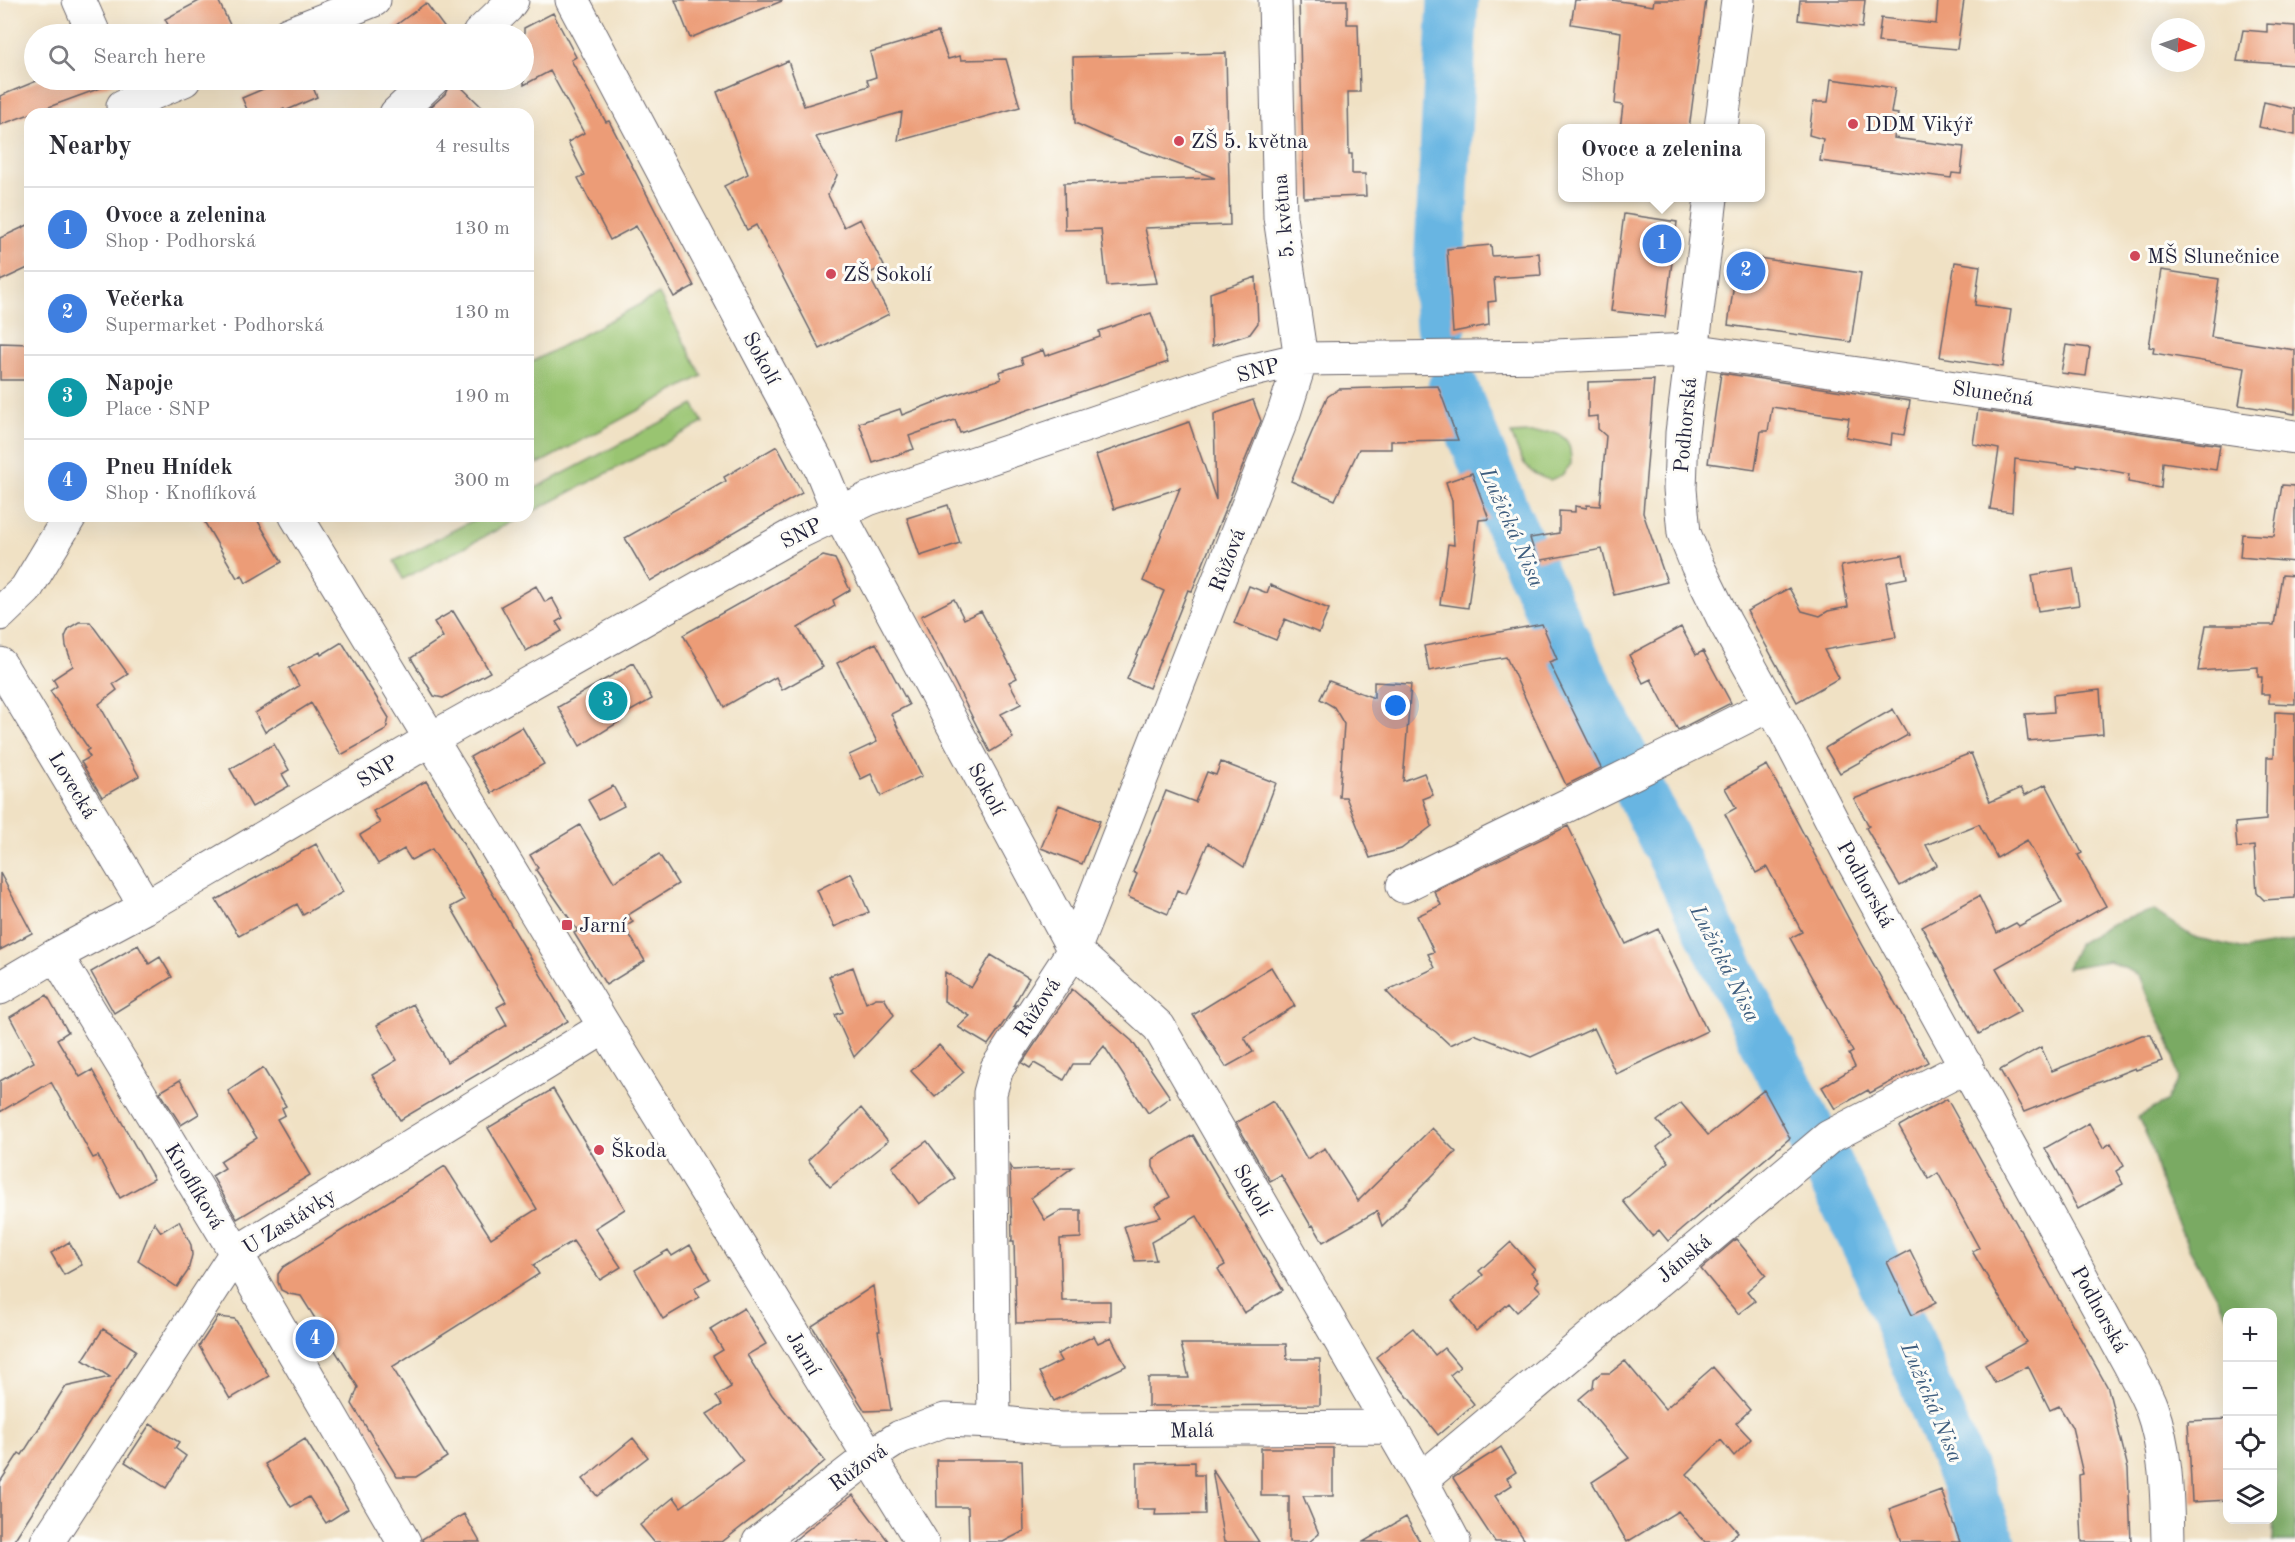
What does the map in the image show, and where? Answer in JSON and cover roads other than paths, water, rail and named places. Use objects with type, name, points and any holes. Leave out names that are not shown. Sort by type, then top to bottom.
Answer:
[{"type":"street","points":[[80,0],[90,24]]},
{"type":"street","points":[[313,24],[374,0]]},
{"type":"street","points":[[489,24],[512,0]]},
{"type":"street","name":"5. května","points":[[1275,0],[1280,217],[1301,359]]},
{"type":"street","points":[[1721,124],[1738,0]]},
{"type":"street","name":"Sokolí","points":[[582,3],[820,468],[839,513],[1074,950],[1159,1027],[1454,1542]]},
{"type":"street","points":[[120,100],[152,90]]},
{"type":"street","points":[[402,108],[421,90]]},
{"type":"street","name":"Podhorská","points":[[1710,202],[1682,434],[1680,489],[1684,533],[1725,622],[2151,1407],[2159,1436],[2167,1492],[2168,1542]]},
{"type":"street","name":"SNP","points":[[0,988],[56,955],[147,907],[431,739],[794,535],[868,499],[1230,377],[1301,359],[1556,356],[1691,350]]},
{"type":"street","name":"Slunečná","points":[[1691,350],[2295,437]]},
{"type":"street","name":"Růžová","points":[[759,1542],[868,1457],[900,1437],[945,1420],[994,1422],[990,1093],[997,1068],[1074,950],[1284,413],[1301,359]]},
{"type":"street","points":[[0,614],[26,589],[66,522]]},
{"type":"street","name":"Jarní","points":[[300,522],[605,1028],[922,1542]]},
{"type":"street","name":"Lovecká","points":[[0,664],[147,907]]},
{"type":"street","points":[[1403,886],[1610,784],[1646,769],[1771,704]]},
{"type":"street","name":"Knoflíková","points":[[56,955],[236,1253],[404,1542]]},
{"type":"street","name":"U Zastávky","points":[[47,1542],[236,1253],[605,1028]]},
{"type":"street","name":"Jánská","points":[[1420,1480],[1829,1137],[1967,1066]]},
{"type":"street","name":"Malá","points":[[994,1422],[1060,1429],[1390,1427]]},
{"type":"waterway","name":"Lužická Nisa","points":[[1441,326],[1438,289],[1453,0]]},
{"type":"waterway","name":"Lužická Nisa","points":[[1453,388],[1506,516],[1560,631],[1872,1255],[1991,1542]]},
{"type":"place","name":"DDM Vikýř","points":[[1853,124]]},
{"type":"place","name":"ZŠ 5. května","points":[[1179,141]]},
{"type":"place","name":"Ovoce a zelenina","points":[[1662,244]]},
{"type":"place","name":"MŠ Slunečnice","points":[[2135,256]]},
{"type":"place","name":"Večerka","points":[[1746,271]]},
{"type":"place","name":"ZŠ Sokolí","points":[[831,274]]},
{"type":"place","name":"Napoje","points":[[608,701]]},
{"type":"place","name":"Jarní","points":[[567,925]]},
{"type":"place","name":"Škoda","points":[[599,1150]]},
{"type":"place","name":"Pneu Hnídek","points":[[315,1339]]}]
